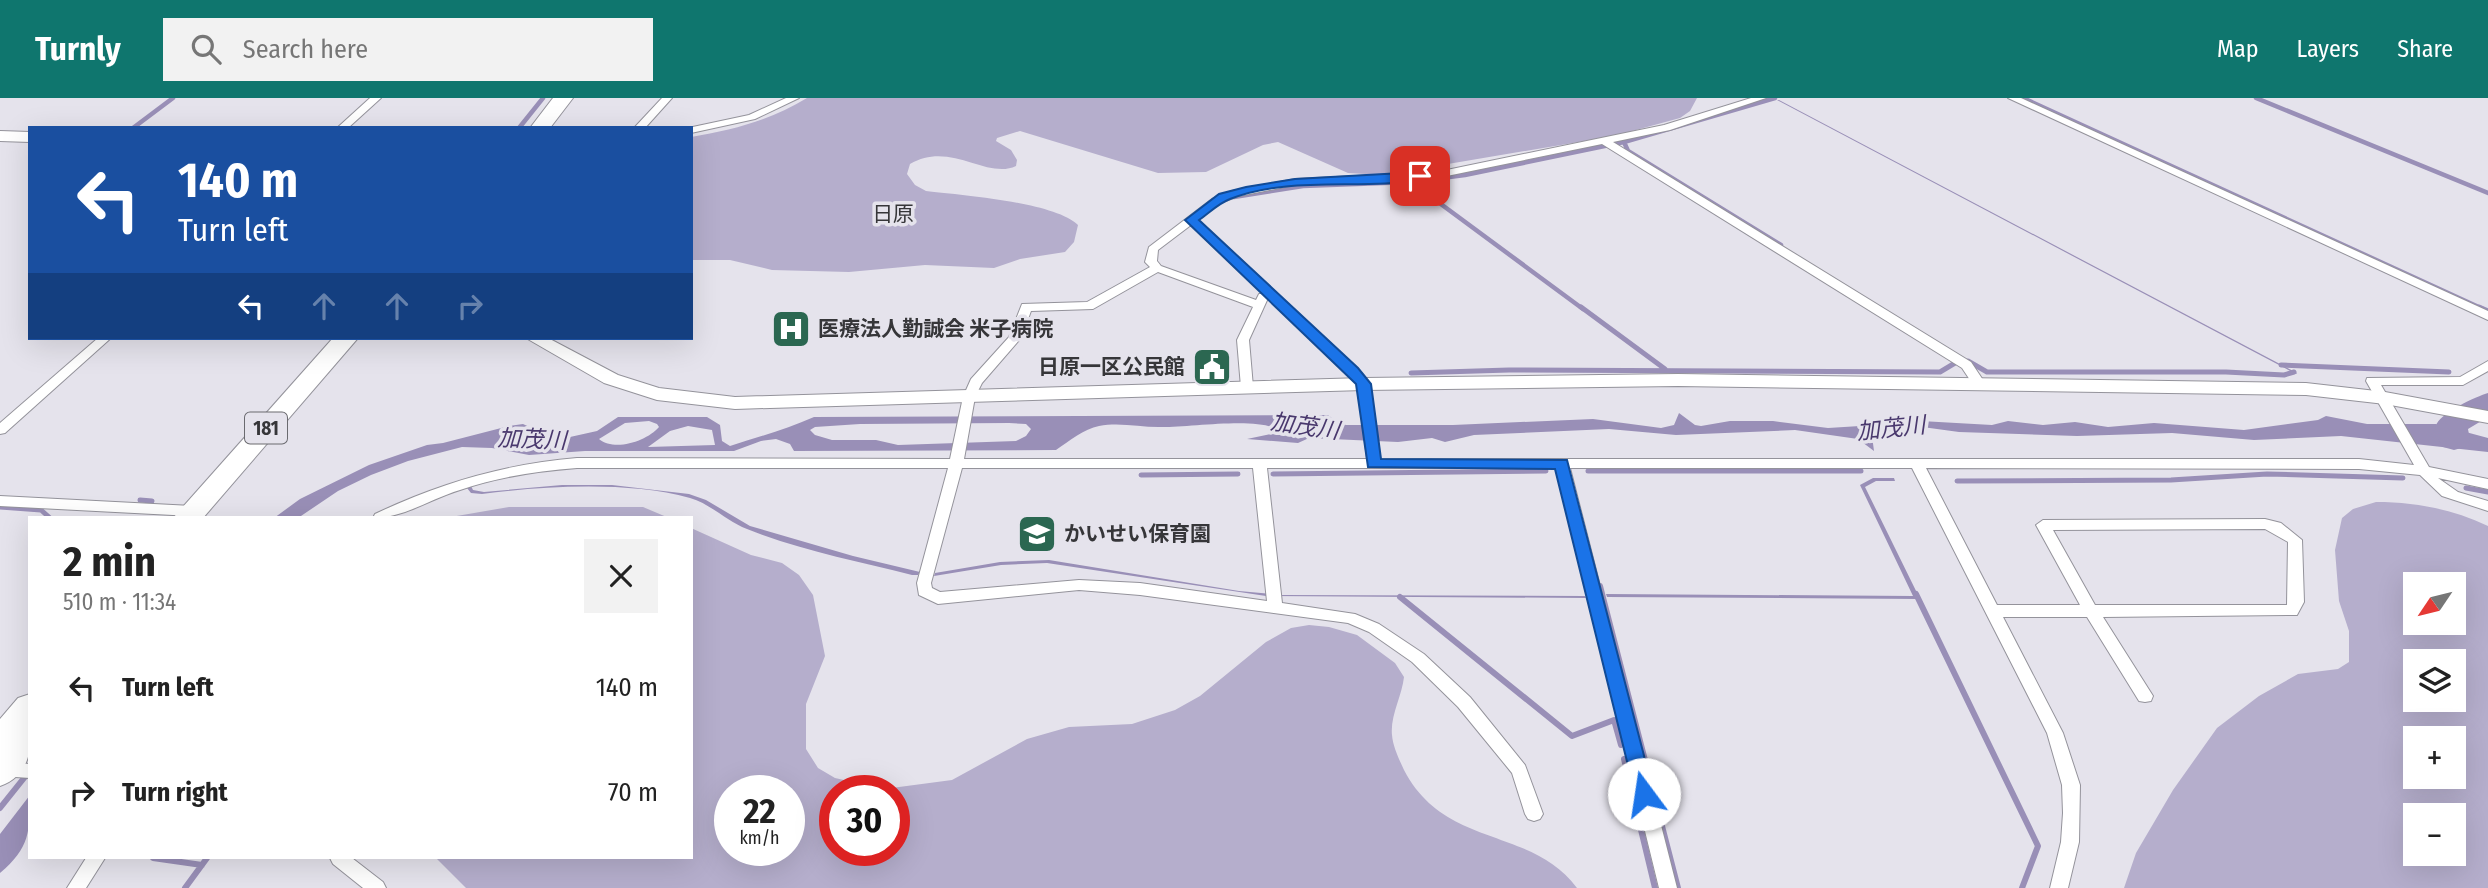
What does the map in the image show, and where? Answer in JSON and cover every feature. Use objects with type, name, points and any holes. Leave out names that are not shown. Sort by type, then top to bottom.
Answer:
[{"type":"highway","points":[[542,126],[563,98]]},
{"type":"highway","points":[[556,126],[577,98]]},
{"type":"highway","name":"181","points":[[196,516],[344,340]]},
{"type":"highway","name":"181","points":[[196,516],[279,435],[364,340]]},
{"type":"highway","points":[[10,766],[28,713]]},
{"type":"highway","points":[[10,766],[28,739]]},
{"type":"street","points":[[344,126],[376,98]]},
{"type":"street","points":[[641,126],[667,98]]},
{"type":"street","points":[[693,130],[752,117],[794,98]]},
{"type":"street","points":[[1727,98],[1740,105]]},
{"type":"street","points":[[1259,304],[1157,268],[1151,262],[1153,248],[1224,197],[1246,191],[1295,182],[1437,175],[1666,128],[1761,98]]},
{"type":"street","points":[[2013,98],[2488,316]]},
{"type":"street","points":[[0,136],[28,137]]},
{"type":"street","points":[[1606,142],[1967,365],[1979,383]]},
{"type":"street","points":[[1192,220],[1353,371],[1365,391],[1373,459]]},
{"type":"street","points":[[1157,268],[1089,306],[1026,307],[1015,338],[976,382],[968,402],[957,460],[924,591],[938,598],[1058,584],[1079,585],[1140,589],[1216,601],[1274,599],[1350,618],[1374,628],[1418,658],[1464,702],[1519,770],[1534,814]]},
{"type":"street","points":[[1247,387],[1243,340],[1266,289]]},
{"type":"street","points":[[0,430],[103,340]]},
{"type":"street","points":[[539,340],[611,379],[657,394],[735,403],[968,402],[1247,387],[1365,391],[1678,380],[2306,389],[2385,398],[2488,417]]},
{"type":"street","points":[[2488,365],[2463,381],[2372,381],[2385,398],[2425,471],[2441,489],[2457,498],[2488,506]]},
{"type":"street","points":[[384,516],[420,498],[473,480],[556,464],[957,460],[1260,465],[1373,459],[1562,464],[2359,464],[2425,471],[2488,484]]},
{"type":"street","points":[[1916,463],[2055,733],[2071,785],[2070,842],[2059,888]]},
{"type":"street","points":[[1562,464],[1668,888]]},
{"type":"street","points":[[1260,465],[1274,599]]},
{"type":"street","points":[[0,501],[196,516]]},
{"type":"street","points":[[1994,611],[2091,611],[2292,611],[2296,602],[2295,540],[2276,527],[2265,524],[2043,525],[2091,611],[2145,696]]},
{"type":"street","points":[[76,888],[95,859]]},
{"type":"street","points":[[340,859],[377,888]]},
{"type":"shaded area","points":[[807,98],[1697,98],[1690,111],[1680,118],[1614,136],[1383,175],[1348,173],[1278,142],[1263,145],[1206,172],[1158,173],[1020,131],[997,138],[996,141],[1011,150],[1017,160],[1016,166],[993,168],[939,156],[910,164],[907,174],[915,185],[926,191],[1029,205],[1066,217],[1078,225],[1074,242],[1065,252],[1020,259],[994,268],[925,265],[849,272],[772,270],[730,260],[693,260],[693,137],[751,123]]},
{"type":"shaded area","points":[[2376,502],[2405,503],[2447,511],[2488,526],[2488,888],[2124,888],[2136,853],[2173,790],[2217,728],[2259,696],[2298,674],[2338,669],[2349,662],[2349,631],[2339,601],[2335,550],[2342,518],[2353,509]]},
{"type":"shaded area","points":[[509,507],[643,507],[664,516],[457,516]]},
{"type":"shaded area","points":[[693,529],[751,555],[782,563],[799,575],[813,595],[825,656],[806,704],[806,749],[818,768],[830,775],[819,775],[819,866],[910,866],[910,786],[952,780],[1027,739],[1069,727],[1132,724],[1175,710],[1200,696],[1266,642],[1291,628],[1309,625],[1329,627],[1357,635],[1395,663],[1404,677],[1393,721],[1393,739],[1404,770],[1421,795],[1442,813],[1465,826],[1513,844],[1558,868],[1577,888],[466,888],[437,859],[693,859]]},
{"type":"water","points":[[1779,100],[2297,373],[2296,374]]},
{"type":"water","name":"加茂川","points":[[1679,413],[1695,425],[1701,426],[1730,421],[1773,421],[1828,428],[1876,425],[1903,420],[1992,425],[2008,421],[2043,425],[2075,422],[2108,427],[2154,423],[2244,430],[2318,420],[2326,416],[2367,424],[2436,424],[2488,438],[2488,452],[2341,436],[2254,440],[2172,433],[2077,436],[1959,432],[1915,426],[1903,426],[1886,434],[1872,436],[1874,451],[1858,439],[1795,430],[1676,435],[1609,429],[1474,435],[1445,442],[1432,438],[1398,442],[1309,438],[1298,443],[1247,439],[1275,433],[1277,430],[1255,424],[1159,427],[1114,424],[1088,430],[1056,450],[794,451],[790,444],[776,439],[761,441],[734,451],[585,451],[529,455],[492,448],[462,447],[408,461],[371,475],[338,491],[301,516],[277,516],[300,499],[369,465],[427,445],[523,424],[538,431],[570,437],[597,431],[618,417],[707,417],[720,425],[722,441],[730,446],[814,417],[1328,415],[1338,423],[1346,425],[1453,425],[1593,419],[1661,428],[1674,425]],"holes":[[[649,421],[659,427],[647,437],[630,443],[613,445],[599,439],[625,423]],[[860,424],[1026,424],[1031,429],[1026,436],[1016,441],[898,445],[876,440],[832,440],[815,435],[810,430],[815,427]],[[688,426],[712,430],[715,445],[648,447],[670,431]]]},
{"type":"water","points":[[1873,478],[1894,478],[1895,481],[1876,481],[1865,487],[1920,599],[1607,597],[1606,594],[1913,596],[1860,485]]},
{"type":"water","points":[[562,485],[612,485],[689,494],[706,500],[750,526],[920,572],[918,575],[912,575],[787,543],[739,526],[698,501],[666,493],[586,487],[482,494],[471,493],[467,488],[471,486],[473,490],[484,492]]},
{"type":"water","points":[[1049,560],[1239,591],[1282,595],[1586,598],[1266,596],[1047,563],[1001,565],[934,576],[935,573],[1000,562]]},
{"type":"water","points":[[28,798],[28,829],[23,847],[0,873],[0,834]]},
{"type":"waterway","points":[[136,126],[173,98]]},
{"type":"waterway","points":[[521,126],[543,98]]},
{"type":"waterway","points":[[1624,142],[1775,98]]},
{"type":"waterway","points":[[2023,98],[2483,309]]},
{"type":"waterway","points":[[2256,98],[2488,193]]},
{"type":"waterway","points":[[1411,182],[1465,175],[1624,142]]},
{"type":"waterway","points":[[1624,142],[1628,151],[1781,245]]},
{"type":"waterway","points":[[1234,197],[1303,186],[1411,182]]},
{"type":"waterway","points":[[1411,182],[1583,309]]},
{"type":"waterway","points":[[1581,307],[1665,369]]},
{"type":"waterway","points":[[2479,307],[2488,311]]},
{"type":"waterway","points":[[1411,373],[1509,370],[1940,372],[1960,360]]},
{"type":"waterway","points":[[1968,361],[1987,372],[2226,372],[2284,375],[2294,372]]},
{"type":"waterway","points":[[2281,365],[2449,372]]},
{"type":"waterway","points":[[2454,440],[2452,425],[2488,403]]},
{"type":"waterway","points":[[1273,474],[1546,471]]},
{"type":"waterway","points":[[1588,471],[1861,471]]},
{"type":"waterway","points":[[1141,475],[1238,474]]},
{"type":"waterway","points":[[1957,481],[2171,480],[2267,474],[2403,478]]},
{"type":"waterway","points":[[2466,488],[2488,492]]},
{"type":"waterway","points":[[140,500],[152,501]]},
{"type":"waterway","points":[[0,507],[41,510],[48,516]]},
{"type":"waterway","points":[[1600,586],[1678,888]]},
{"type":"waterway","points":[[1916,594],[2038,846],[2022,888]]},
{"type":"waterway","points":[[1400,597],[1572,736],[1614,720],[1621,745]]},
{"type":"waterway","points":[[1624,759],[1655,888]]},
{"type":"waterway","points":[[0,808],[28,773]]},
{"type":"waterway","points":[[160,859],[202,865]]},
{"type":"waterway","points":[[202,865],[206,859]]},
{"type":"waterway","points":[[185,888],[202,865]]},
{"type":"place","name":"医療法人勤誠会 米子病院","points":[[791,329]]},
{"type":"place","name":"日原一区公民館","points":[[1212,367]]},
{"type":"place","name":"かいせい保育園","points":[[1037,534]]},
{"type":"district","name":"日原","points":[[893,214]]},
{"type":"route","points":[[1420,176],[1295,182],[1246,191],[1216,201],[1192,220],[1364,384],[1374,464],[1562,464],[1644,794]]}]
